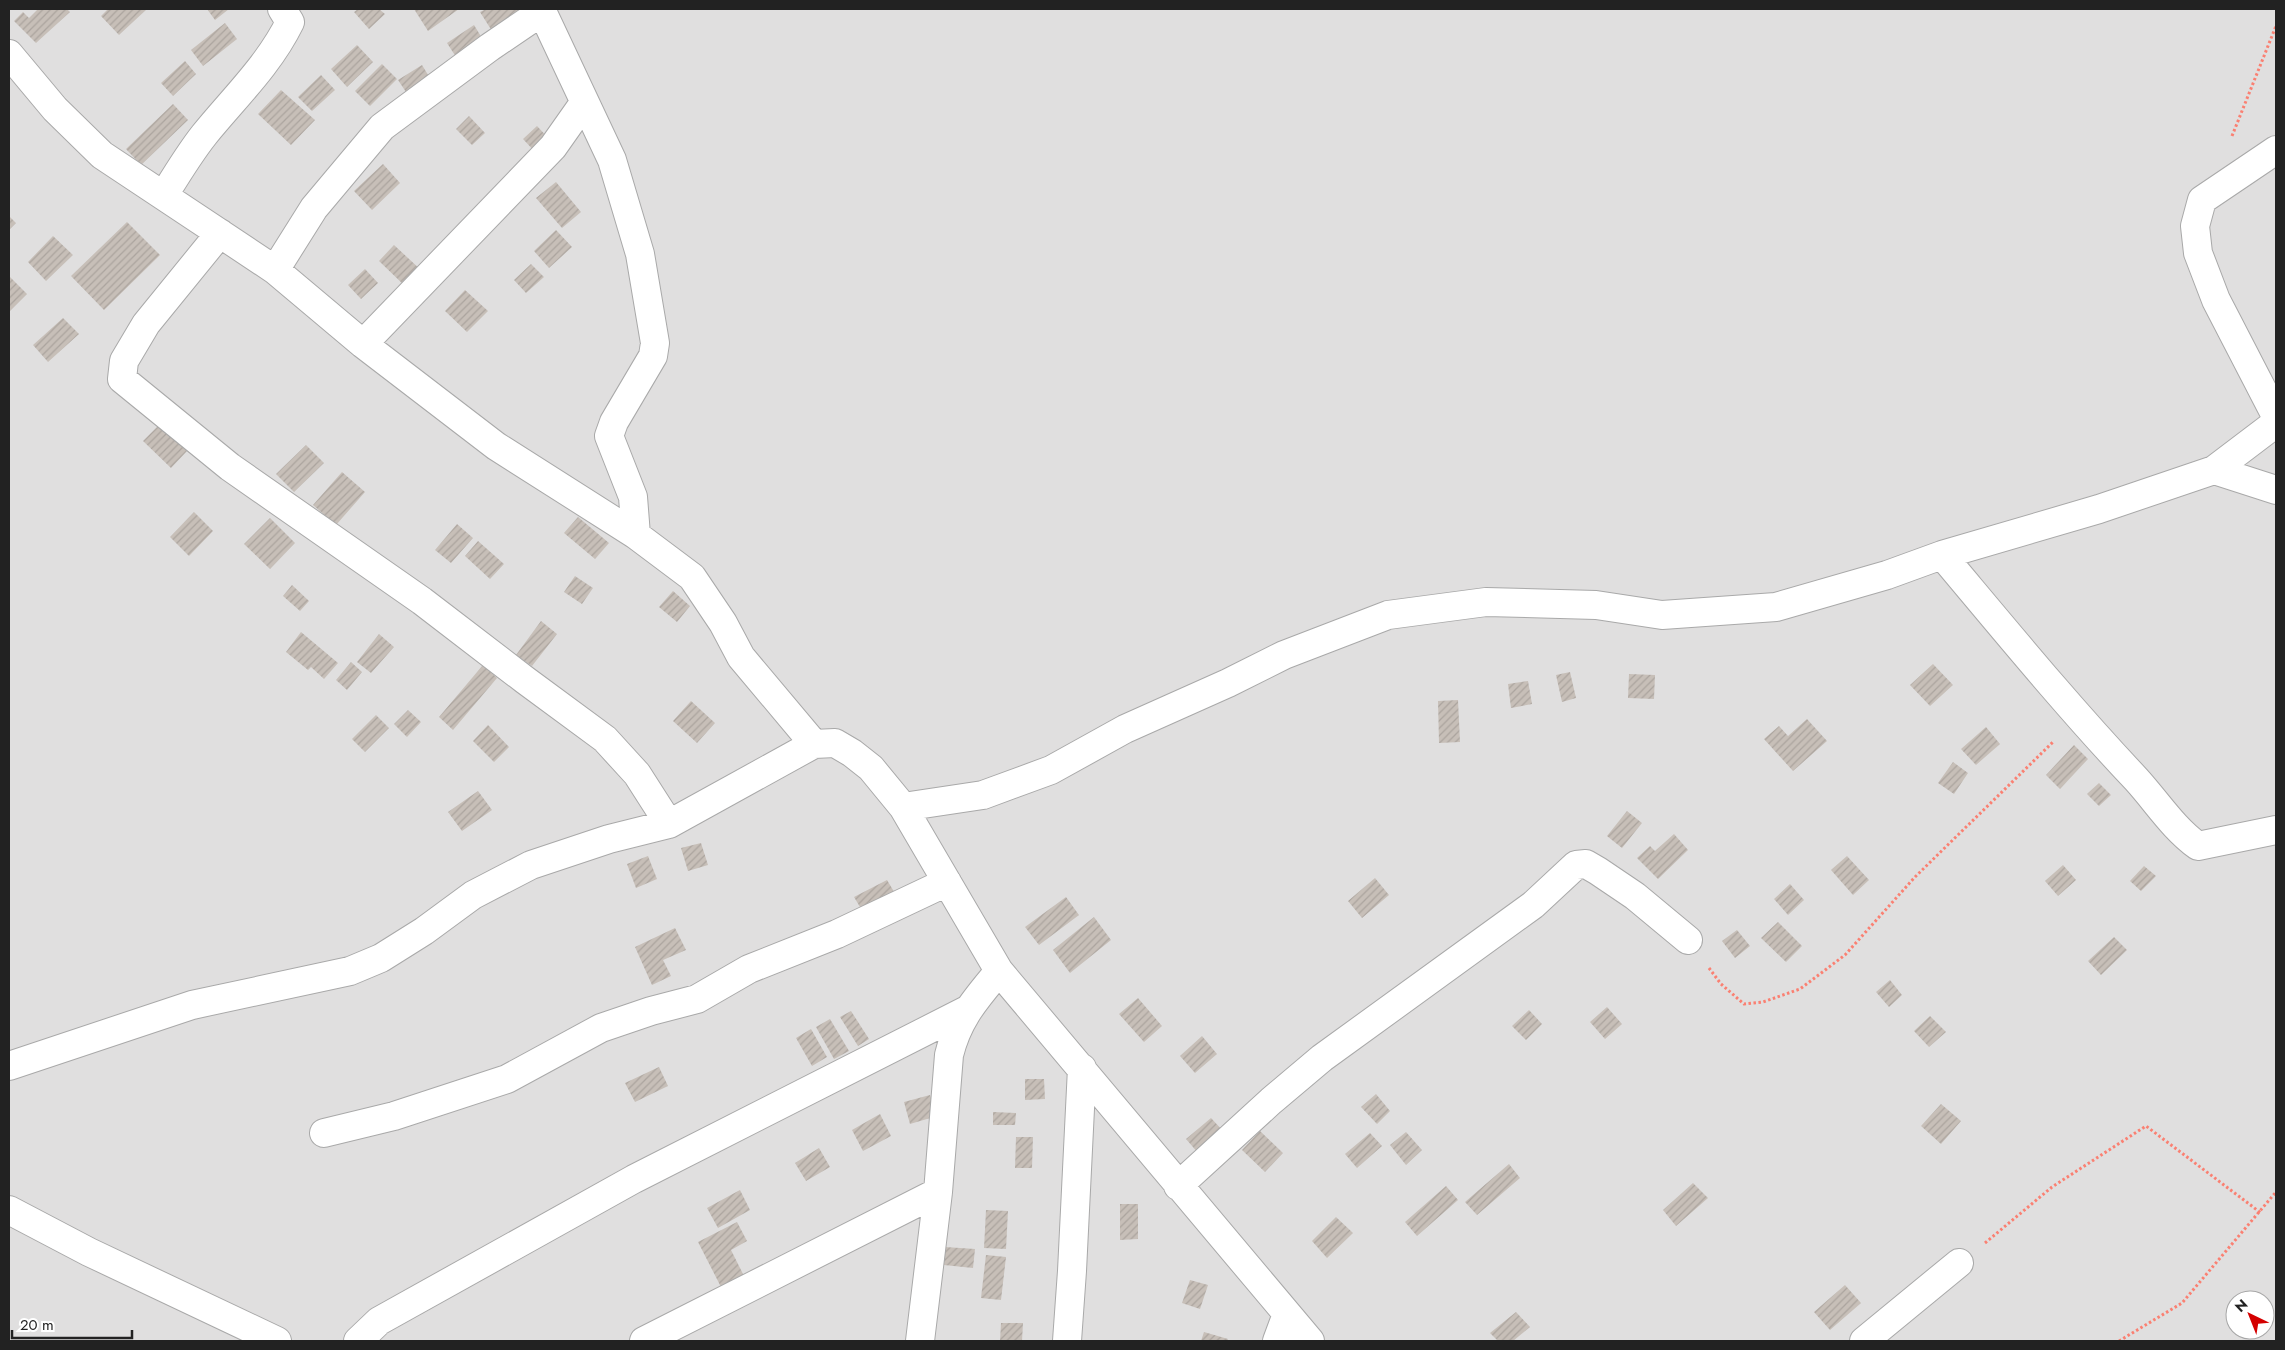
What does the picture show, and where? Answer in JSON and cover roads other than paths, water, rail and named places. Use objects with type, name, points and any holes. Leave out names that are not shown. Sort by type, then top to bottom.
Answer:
[{"type":"street","points":[[164,195],[205,134],[230,106],[279,44],[290,22],[282,9]]},
{"type":"street","points":[[275,270],[314,208],[382,128],[542,10],[612,160],[640,254],[655,343],[653,356],[614,422],[609,436],[633,497],[636,535]]},
{"type":"street","points":[[9,54],[55,109],[102,155],[275,270],[363,344],[496,446],[636,535],[692,577],[723,623],[741,657],[814,744]]},
{"type":"street","points":[[363,344],[553,148],[584,103]]},
{"type":"street","points":[[2276,150],[2202,200],[2195,226],[2198,253],[2216,300],[2276,416]]},
{"type":"street","points":[[220,233],[146,324],[124,361],[122,379],[230,466],[422,601],[606,739],[637,774],[669,824]]},
{"type":"street","points":[[903,807],[984,795],[1051,770],[1125,729],[1228,683],[1284,655],[1388,615],[1486,602],[1596,605],[1662,615],[1776,607],[1887,576],[1942,554],[2099,509],[2214,470],[2276,424]]},
{"type":"street","points":[[2214,470],[2276,490]]},
{"type":"street","points":[[1942,554],[2079,717],[2150,795],[2181,834],[2198,846],[2276,830]]},
{"type":"street","points":[[9,1066],[192,1005],[350,971],[381,958],[424,931],[473,894],[531,865],[609,838],[669,824],[814,744],[835,743],[871,768],[903,807],[999,971],[1310,1341]]},
{"type":"street","points":[[1178,1186],[1271,1101],[1322,1058],[1533,905],[1576,865],[1586,864],[1598,871],[1635,896],[1688,940]]},
{"type":"street","points":[[324,1133],[394,1116],[507,1079],[601,1028],[651,1011],[697,999],[749,969],[837,934],[947,882]]},
{"type":"street","points":[[920,1341],[938,1192],[949,1055],[954,1035],[967,1010],[999,971]]},
{"type":"street","points":[[358,1341],[379,1322],[634,1179],[967,1010]]},
{"type":"street","points":[[1067,1341],[1082,1068]]},
{"type":"street","points":[[644,1341],[938,1192]]},
{"type":"street","points":[[9,1210],[89,1252],[277,1341]]},
{"type":"street","points":[[1864,1341],[1959,1264]]},
{"type":"street","points":[[1277,1341],[1287,1314]]}]
